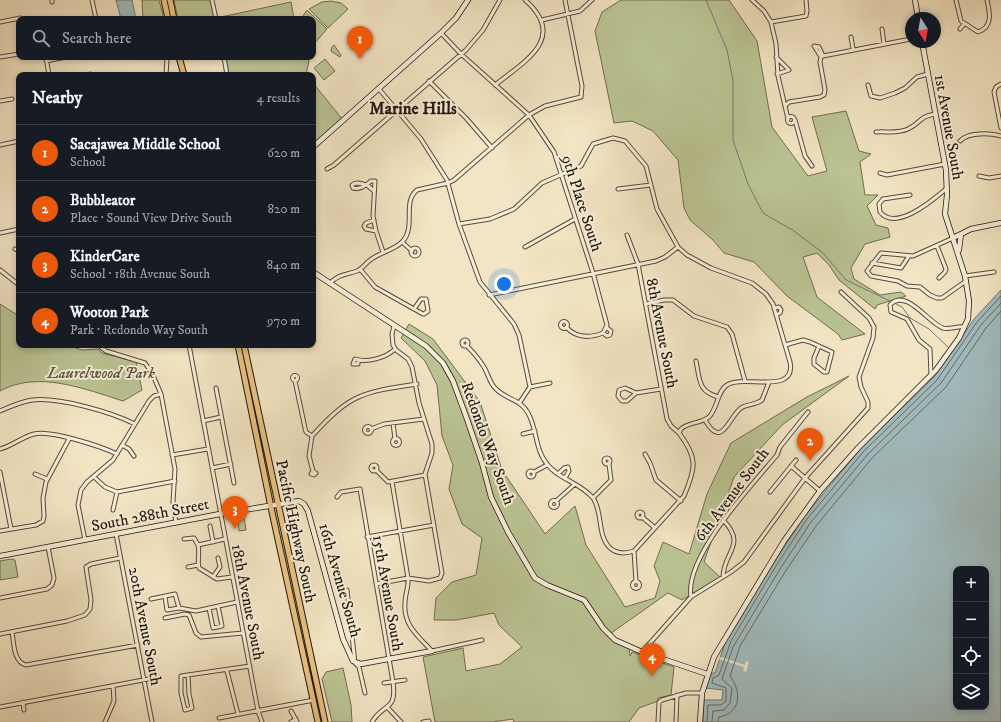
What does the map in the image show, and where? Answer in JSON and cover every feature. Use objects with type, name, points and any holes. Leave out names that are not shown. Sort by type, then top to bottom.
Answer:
[{"type":"main road","points":[[164,0],[167,16]]},
{"type":"main road","points":[[170,0],[173,16]]},
{"type":"main road","points":[[177,60],[179,72]]},
{"type":"main road","points":[[180,60],[184,72]]},
{"type":"main road","points":[[182,60],[184,72]]},
{"type":"main road","name":"Pacific Highway South","points":[[239,348],[270,505],[318,722]]},
{"type":"main road","name":"Pacific Highway South","points":[[243,348],[248,362],[325,721]]},
{"type":"main road","points":[[314,700],[317,700],[325,721]]},
{"type":"street","points":[[92,0],[95,16]]},
{"type":"street","points":[[212,0],[215,16]]},
{"type":"street","points":[[316,144],[441,33],[456,18],[468,0]]},
{"type":"street","points":[[327,169],[334,166],[461,54],[483,30],[500,0]]},
{"type":"street","points":[[495,85],[539,47],[544,33],[542,20],[525,0]]},
{"type":"street","points":[[330,283],[340,275],[360,269],[370,260],[402,242],[410,229],[410,202],[415,192],[423,188],[448,183],[492,148],[529,115],[545,106],[577,99],[581,96],[582,86],[565,0]]},
{"type":"street","points":[[542,20],[580,11],[592,0]]},
{"type":"street","points":[[752,0],[764,11],[772,22],[776,44],[777,74],[788,113],[788,119],[798,127]]},
{"type":"street","points":[[772,22],[804,16],[807,14],[806,0]]},
{"type":"street","points":[[915,0],[917,12]]},
{"type":"street","points":[[956,0],[958,14],[964,24],[979,32],[988,25],[990,16],[987,0]]},
{"type":"street","points":[[0,22],[16,19]]},
{"type":"street","points":[[960,29],[964,24]]},
{"type":"street","points":[[882,29],[884,44]]},
{"type":"street","name":"9th Place South","points":[[441,33],[461,54],[529,115],[554,152],[593,273],[605,331],[607,336],[610,335],[610,331],[605,331]]},
{"type":"street","points":[[851,37],[853,49]]},
{"type":"street","points":[[785,106],[792,102],[820,98],[825,94],[820,62],[822,57],[853,49],[905,40]]},
{"type":"street","name":"1st Avenue South","points":[[923,48],[945,164],[948,188],[944,214],[965,278],[969,308],[964,327]]},
{"type":"street","points":[[0,57],[16,54]]},
{"type":"street","points":[[776,57],[789,70],[777,74]]},
{"type":"street","points":[[46,60],[48,72]]},
{"type":"street","points":[[166,72],[167,60]]},
{"type":"street","points":[[224,60],[226,72]]},
{"type":"street","points":[[868,85],[870,96],[880,98],[901,90],[916,77],[928,74]]},
{"type":"street","points":[[429,81],[466,118],[492,148]]},
{"type":"street","points":[[1001,84],[996,86],[994,92],[1001,128]]},
{"type":"street","points":[[379,89],[431,154],[448,183],[459,224],[478,277],[489,295],[514,324],[519,335],[530,387]]},
{"type":"street","points":[[0,101],[12,99]]},
{"type":"street","points":[[788,113],[795,120],[806,159],[812,166]]},
{"type":"street","points":[[876,132],[903,131],[913,127],[923,117],[935,114]]},
{"type":"street","points":[[788,119],[792,116]]},
{"type":"street","points":[[792,123],[795,120]]},
{"type":"street","points":[[960,141],[963,138],[986,134],[1001,136]]},
{"type":"street","points":[[459,224],[490,219],[508,212],[520,204],[542,182],[581,166],[593,144],[611,138],[620,139],[627,143],[643,161],[648,172],[657,209],[678,247],[687,255],[711,268],[752,283],[766,294],[774,308],[790,366],[790,374],[784,380],[768,382],[745,380],[726,385],[719,397],[714,411],[705,420],[684,426],[679,433]]},
{"type":"street","points":[[0,145],[16,142]]},
{"type":"street","points":[[880,172],[885,175],[945,164]]},
{"type":"street","points":[[979,176],[989,178],[1001,176]]},
{"type":"street","points":[[374,191],[366,185],[371,180],[374,181],[374,191],[374,220],[383,252]]},
{"type":"street","points":[[618,189],[651,185]]},
{"type":"street","points":[[910,194],[883,199],[879,204],[880,212],[889,218],[900,218],[930,203],[948,188]]},
{"type":"street","points":[[525,247],[576,219]]},
{"type":"street","points":[[374,220],[365,223],[364,226],[366,229],[376,231]]},
{"type":"street","points":[[994,272],[965,278],[942,298],[935,298],[920,287],[907,286],[898,280],[871,276],[867,271],[872,263],[883,252],[909,256],[937,246],[971,229],[1001,223]]},
{"type":"street","points":[[0,233],[16,230]]},
{"type":"street","points":[[958,254],[961,234]]},
{"type":"street","name":"8th Avenue South","points":[[627,235],[638,264],[668,423],[679,433],[691,449],[694,460],[688,486],[681,501]]},
{"type":"street","points":[[402,242],[412,251]]},
{"type":"street","points":[[937,246],[946,269],[939,278]]},
{"type":"street","points":[[489,295],[659,260],[678,247]]},
{"type":"street","points":[[872,263],[900,268],[909,256]]},
{"type":"street","points":[[360,269],[375,287],[414,309],[423,314],[427,314],[428,310],[425,299],[421,299],[414,309]]},
{"type":"street","points":[[0,270],[16,283]]},
{"type":"street","name":"Redondo Way South","points":[[316,274],[434,352],[449,373],[475,441],[491,497],[533,575],[547,585],[584,600],[609,635],[622,644],[707,674]]},
{"type":"street","points":[[642,652],[691,597],[744,562],[805,478],[867,409],[868,402],[859,377],[874,336],[874,327],[869,318],[841,292]]},
{"type":"street","points":[[646,304],[664,300],[673,300],[694,316],[727,327],[732,334],[745,380]]},
{"type":"street","points":[[700,722],[702,693],[707,674],[720,645],[766,568],[820,491],[858,448],[931,376],[964,327],[956,326],[942,328],[908,303],[898,300],[889,306],[890,311],[907,319],[919,340],[929,348],[931,376]]},
{"type":"street","points":[[774,308],[779,307],[781,310],[780,313],[776,315]]},
{"type":"street","points":[[376,584],[408,578],[432,581],[441,576],[442,564],[425,476],[432,449],[418,399],[417,384],[410,361],[394,349],[392,340],[394,326]]},
{"type":"street","points":[[566,327],[573,333],[580,336],[589,336],[605,331]]},
{"type":"street","points":[[785,345],[803,340],[819,346],[832,352],[827,372],[824,372],[814,364],[814,358],[819,346]]},
{"type":"street","points":[[467,346],[484,367],[495,388],[504,396],[520,402],[530,415],[541,454],[547,465],[593,498],[598,510],[607,544],[618,553],[628,553],[634,551],[654,527],[681,501],[656,480],[645,454]]},
{"type":"street","points":[[102,348],[106,351],[143,362],[152,373],[161,394],[172,455],[175,481],[173,500],[176,523]]},
{"type":"street","name":"18th Avenue South","points":[[190,348],[232,577],[258,711],[262,722]]},
{"type":"street","points":[[358,360],[385,356],[394,349]]},
{"type":"street","points":[[696,361],[703,389],[708,394],[719,397]]},
{"type":"street","points":[[930,367],[936,370]]},
{"type":"street","points":[[295,381],[306,432],[312,436]]},
{"type":"street","points":[[705,420],[713,431],[723,431],[741,408],[762,400],[768,382]]},
{"type":"street","points":[[520,402],[530,387],[550,383]]},
{"type":"street","points":[[313,471],[310,456],[312,436],[334,412],[360,395],[417,384]]},
{"type":"street","points":[[216,388],[234,483]]},
{"type":"street","points":[[636,392],[627,401],[622,401],[618,396],[620,390],[625,388],[636,392],[661,388]]},
{"type":"street","points":[[85,540],[78,499],[84,486],[108,466],[150,400],[161,394]]},
{"type":"street","points":[[0,411],[27,401],[50,400],[118,416],[135,424]]},
{"type":"street","name":"6th Avenue South","points":[[691,597],[690,581],[700,556],[715,531],[777,455],[780,447],[808,412]]},
{"type":"street","points":[[203,421],[221,417]]},
{"type":"street","points":[[371,429],[393,423],[424,419]]},
{"type":"street","points":[[393,423],[395,439]]},
{"type":"street","points":[[523,434],[535,432]]},
{"type":"street","points":[[0,449],[36,433],[101,447],[117,454]]},
{"type":"street","points":[[0,531],[36,525],[43,520],[43,498],[47,479],[69,439]]},
{"type":"street","points":[[122,445],[131,451],[134,456]]},
{"type":"street","points":[[172,455],[208,449]]},
{"type":"street","points":[[770,492],[796,460]]},
{"type":"street","points":[[212,468],[231,464]]},
{"type":"street","points":[[593,498],[611,480],[609,464]]},
{"type":"street","points":[[534,472],[547,465]]},
{"type":"street","points":[[791,466],[820,491]]},
{"type":"street","points":[[559,473],[568,467],[570,471],[565,478]]},
{"type":"street","points":[[376,470],[386,482],[425,476]]},
{"type":"street","points":[[0,472],[11,529]]},
{"type":"street","points":[[35,474],[47,479]]},
{"type":"street","points":[[94,477],[105,487],[117,492],[175,481]]},
{"type":"street","points":[[392,482],[408,578],[409,588],[405,603],[408,623],[411,630],[432,650]]},
{"type":"street","points":[[556,501],[575,484]]},
{"type":"street","name":"15th Avenue South","points":[[337,497],[341,492],[360,489],[388,660],[393,682],[394,697],[388,708]]},
{"type":"street","points":[[113,510],[117,492]]},
{"type":"street","name":"South 288th Street","points":[[0,556],[270,505],[295,501],[304,504]]},
{"type":"street","name":"16th Avenue South","points":[[304,504],[309,513],[324,575],[343,639],[351,658],[355,662]]},
{"type":"street","points":[[642,517],[654,527]]},
{"type":"street","points":[[723,577],[723,570],[734,536],[732,530],[724,521]]},
{"type":"street","points":[[367,537],[434,525]]},
{"type":"street","points":[[210,526],[213,542]]},
{"type":"street","name":"20th Avenue South","points":[[116,534],[152,722]]},
{"type":"street","points":[[184,540],[194,538],[198,544],[200,554],[198,565]]},
{"type":"street","points":[[198,544],[225,539]]},
{"type":"street","points":[[0,598],[47,589],[52,585],[54,578],[48,547]]},
{"type":"street","points":[[634,551],[636,582]]},
{"type":"street","points":[[0,634],[82,616],[89,611],[91,600],[86,567],[91,564],[120,558]]},
{"type":"street","points":[[213,577],[220,566],[218,558]]},
{"type":"street","points":[[198,565],[216,579],[232,577]]},
{"type":"street","points":[[188,566],[198,565]]},
{"type":"street","points":[[347,590],[355,662],[359,667],[365,693]]},
{"type":"street","points":[[151,599],[176,594],[179,608]]},
{"type":"street","points":[[164,597],[167,610],[179,608],[196,611],[237,602]]},
{"type":"street","points":[[209,608],[213,628],[222,626],[218,606]]},
{"type":"street","points":[[164,618],[189,614],[196,633],[201,637],[243,633]]},
{"type":"street","points":[[12,632],[16,654],[20,663],[26,665],[138,645]]},
{"type":"street","points":[[355,662],[361,664],[388,660],[482,640]]},
{"type":"street","points":[[188,675],[192,708],[185,710],[181,694],[181,676],[188,675],[227,671],[250,666]]},
{"type":"street","points":[[227,671],[238,714]]},
{"type":"street","points":[[0,707],[159,677]]},
{"type":"street","points":[[384,684],[405,680]]},
{"type":"street","points":[[105,722],[114,701],[113,686]]},
{"type":"street","points":[[658,722],[661,701],[678,695],[702,693]]},
{"type":"street","points":[[676,722],[678,695]]},
{"type":"street","points":[[219,718],[314,700]]},
{"type":"street","points":[[23,702],[24,710]]},
{"type":"street","points":[[369,717],[373,721],[388,708],[401,722]]},
{"type":"street","points":[[291,711],[297,720],[291,722]]},
{"type":"street","points":[[423,722],[429,721]]},
{"type":"green space","points":[[142,0],[159,0],[163,16],[143,16]]},
{"type":"green space","points":[[174,0],[212,0],[216,16],[177,16]]},
{"type":"green space","points":[[621,0],[729,0],[757,41],[772,127],[808,176],[827,171],[812,117],[846,111],[859,151],[871,154],[860,162],[865,195],[878,195],[867,206],[876,225],[888,228],[890,237],[865,244],[851,268],[854,279],[880,295],[901,292],[906,296],[877,305],[875,309],[839,280],[829,265],[817,253],[803,257],[817,297],[865,334],[842,340],[838,334],[787,296],[754,262],[724,253],[713,240],[690,220],[684,208],[678,160],[653,131],[632,121],[614,123],[595,31],[602,12]]},
{"type":"green space","points":[[331,1],[341,3],[348,9],[328,28],[309,9],[322,2]]},
{"type":"green space","points":[[291,2],[293,16],[225,16]]},
{"type":"green space","points":[[307,10],[313,16],[303,16]]},
{"type":"green space","points":[[316,19],[327,29],[316,42]]},
{"type":"green space","points":[[334,45],[341,55],[340,57],[331,51]]},
{"type":"green space","points":[[325,59],[335,71],[324,80],[314,68]]},
{"type":"green space","points":[[224,60],[309,61],[307,72],[226,72]]},
{"type":"green space","points":[[316,87],[343,120],[316,144]]},
{"type":"green space","name":"Laurelwood Park","points":[[0,304],[16,314],[16,348],[98,349],[102,353],[136,362],[142,390],[123,401],[77,387],[46,382],[30,382],[15,385],[0,391]]},
{"type":"green space","points":[[409,324],[433,339],[480,402],[502,470],[545,534],[575,506],[586,545],[625,607],[655,598],[660,581],[654,566],[663,542],[689,554],[707,494],[731,443],[807,397],[849,376],[782,425],[734,477],[704,562],[720,577],[682,600],[668,593],[607,636],[629,647],[630,656],[632,652],[674,667],[671,695],[658,698],[658,701],[639,708],[629,722],[514,722],[513,719],[492,722],[435,722],[423,657],[463,648],[466,671],[500,664],[522,647],[499,625],[494,613],[456,620],[434,620],[436,598],[452,582],[476,575],[482,538],[462,524],[449,489],[453,465],[442,436],[437,385],[425,361],[401,338]]},
{"type":"green space","points":[[244,517],[246,530],[239,531],[237,518]]},
{"type":"green space","points":[[11,559],[15,560],[18,577],[0,580],[0,561]]},
{"type":"green space","points":[[343,668],[351,705],[352,722],[332,722],[322,679],[326,672]]},
{"type":"water","points":[[116,0],[132,0],[135,16],[120,16]]},
{"type":"water","points":[[1001,290],[1001,722],[703,722],[704,700],[722,700],[723,690],[706,688],[711,673],[715,673],[725,643],[773,564],[804,517],[861,448],[935,376],[974,319]]},
{"type":"pier","points":[[720,657],[745,665],[746,661],[749,662],[746,672],[743,671],[744,667],[719,659]]},
{"type":"waterway","points":[[706,0],[727,50],[733,80],[733,140],[748,184],[763,213],[794,231],[823,253],[846,280],[890,301]]},
{"type":"waterway","points":[[896,304],[902,307],[910,318],[929,329],[948,347]]},
{"type":"place","name":"Sacajawea Middle School","points":[[360,59]]},
{"type":"place","name":"Bubbleator","points":[[810,461]]},
{"type":"place","name":"KinderCare","points":[[235,529]]},
{"type":"place","name":"Wooton Park","points":[[652,676]]},
{"type":"district","name":"Marine Hills","points":[[413,108]]}]
